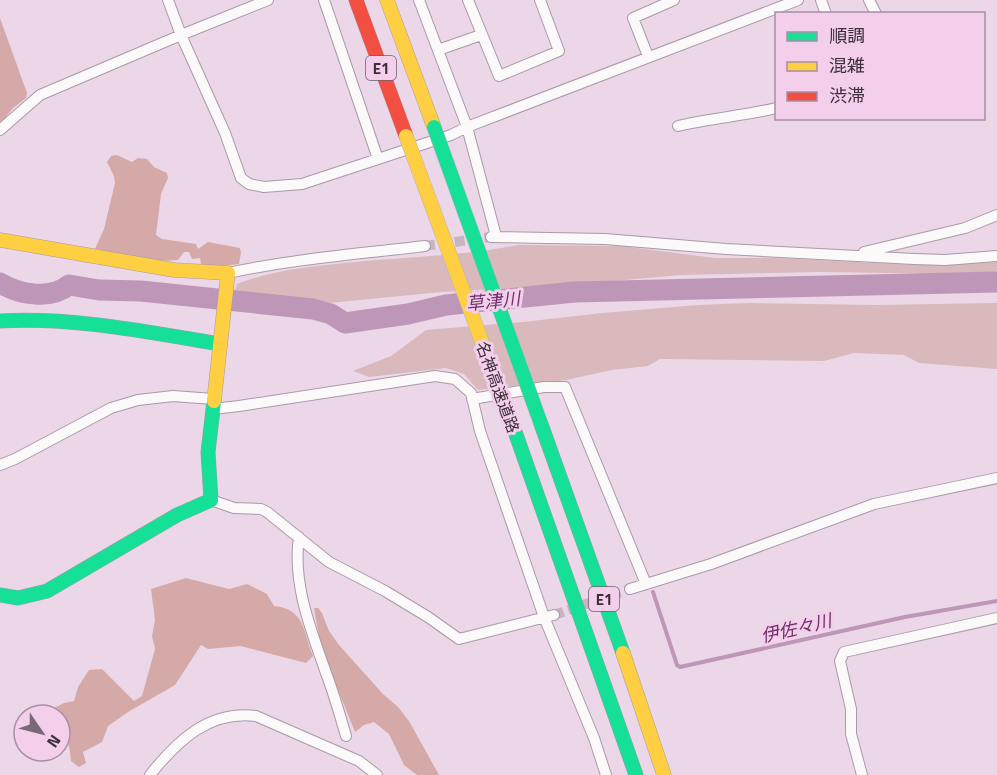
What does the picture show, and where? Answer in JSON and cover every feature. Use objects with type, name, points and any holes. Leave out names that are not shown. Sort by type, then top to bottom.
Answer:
[{"type":"main road","name":"名神高速道路","points":[[356,0],[513,426],[636,775]]},
{"type":"main road","name":"名神高速道路","points":[[387,0],[603,594],[664,775]]},
{"type":"main road","points":[[0,240],[227,280],[208,452],[211,500],[177,515],[47,591],[18,598],[0,595]]},
{"type":"main road","points":[[0,321],[43,318],[221,340]]},
{"type":"street","points":[[168,0],[181,35],[225,133],[241,178],[249,184],[264,187],[302,184],[451,135],[648,56],[798,0]]},
{"type":"street","points":[[0,130],[40,95],[268,0]]},
{"type":"street","points":[[324,0],[378,159]]},
{"type":"street","points":[[419,0],[467,127],[494,237],[605,239],[726,249],[945,260],[997,256]]},
{"type":"street","points":[[468,0],[499,76],[559,51],[540,0]]},
{"type":"street","points":[[648,56],[633,18],[661,2],[674,0]]},
{"type":"street","points":[[438,50],[481,35]]},
{"type":"street","points":[[678,126],[775,108]]},
{"type":"street","points":[[852,255],[965,228],[997,216]]},
{"type":"street","points":[[227,280],[270,264],[425,246]]},
{"type":"street","points":[[0,465],[26,454],[111,408],[138,400],[173,396],[213,399],[239,406],[435,376],[455,379],[471,393],[480,431],[606,775]]},
{"type":"street","points":[[472,399],[544,387],[565,387],[646,584]]},
{"type":"street","points":[[630,589],[711,564],[874,504],[997,477]]},
{"type":"street","points":[[211,500],[234,508],[261,509],[329,562],[385,591],[459,639],[549,616]]},
{"type":"street","points":[[299,537],[296,554],[308,621],[346,736]]},
{"type":"street","points":[[862,775],[851,734],[852,709],[840,661],[844,652],[997,618]]},
{"type":"street","points":[[150,775],[184,739],[206,723],[220,718],[248,715],[256,716],[359,761],[377,775]]},
{"type":"shaded area","points":[[0,18],[27,93],[26,98],[13,108],[0,124]]},
{"type":"shaded area","points":[[117,155],[132,162],[138,158],[147,159],[154,167],[167,173],[168,178],[161,194],[156,235],[162,239],[196,244],[198,249],[208,242],[240,248],[239,264],[214,267],[201,264],[200,258],[192,259],[189,252],[184,252],[178,260],[158,261],[95,249],[104,229],[115,183],[107,162],[111,156]]},
{"type":"shaded area","points":[[518,245],[621,246],[715,258],[775,258],[915,265],[997,262],[997,273],[817,272],[682,275],[567,285],[441,292],[319,304],[233,296],[237,284],[286,271],[473,252]]},
{"type":"shaded area","points":[[749,303],[876,305],[997,303],[997,369],[919,363],[904,355],[854,353],[824,361],[660,359],[648,366],[612,370],[566,380],[478,390],[464,374],[446,368],[369,377],[353,371],[391,356],[426,330],[602,313]]},
{"type":"shaded area","points":[[186,578],[229,589],[247,584],[267,594],[274,606],[284,608],[297,617],[313,656],[306,663],[241,646],[208,649],[201,645],[175,685],[108,726],[102,742],[83,752],[86,763],[79,767],[72,762],[72,703],[64,703],[74,701],[78,687],[89,670],[102,669],[134,701],[142,696],[155,649],[152,636],[155,620],[151,589]]},
{"type":"shaded area","points":[[314,608],[318,608],[322,613],[329,631],[339,645],[409,721],[439,775],[417,775],[404,765],[389,734],[374,722],[364,725],[355,732],[326,660]]},
{"type":"waterway","name":"草津川","points":[[0,283],[35,294],[53,293],[69,285],[99,290],[141,291],[313,309],[331,314],[345,323],[408,314],[446,305],[575,292],[997,282]]},
{"type":"waterway","name":"伊佐々川","points":[[653,592],[677,665],[680,667],[905,617],[997,601]]},
{"type":"tunnel","points":[[425,246],[491,237]]},
{"type":"tunnel","points":[[554,615],[630,589]]},
{"type":"traffic: fast","points":[[434,127],[541,424]]},
{"type":"traffic: fast","points":[[0,321],[83,323],[220,344]]},
{"type":"traffic: fast","points":[[0,595],[18,598],[47,591],[177,515],[211,500],[208,452],[214,401]]},
{"type":"traffic: fast","points":[[541,424],[623,653]]},
{"type":"traffic: fast","points":[[513,426],[636,775]]},
{"type":"traffic: slow","points":[[387,0],[434,127]]},
{"type":"traffic: slow","points":[[406,136],[513,426]]},
{"type":"traffic: slow","points":[[0,240],[174,270],[228,273],[214,401]]},
{"type":"traffic: slow","points":[[623,653],[664,775]]},
{"type":"traffic: jam","points":[[356,0],[406,136]]}]
